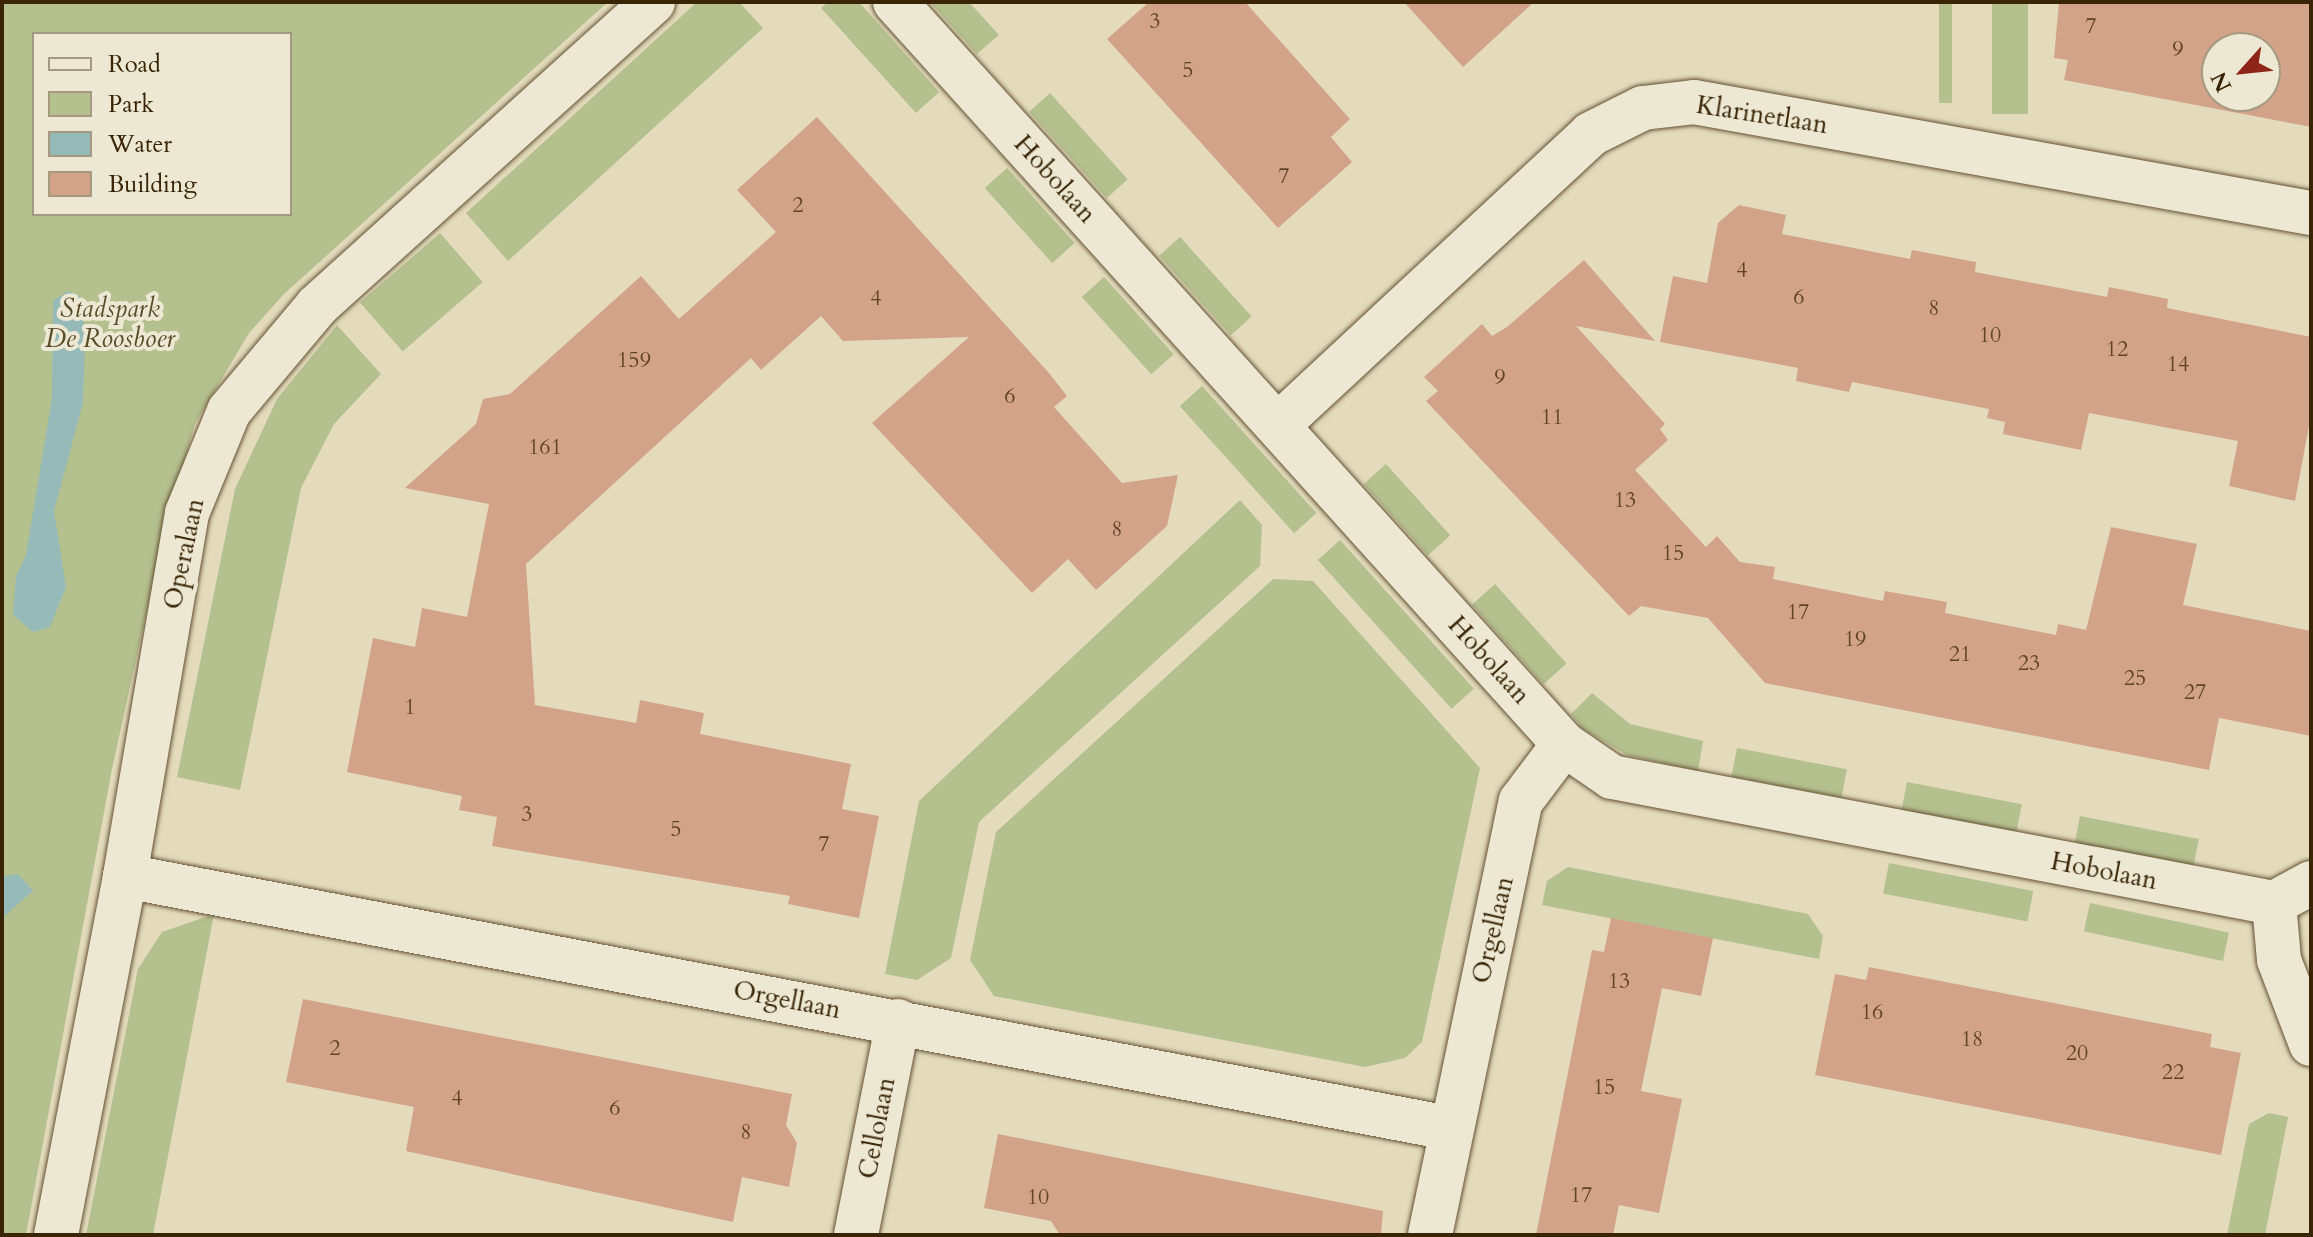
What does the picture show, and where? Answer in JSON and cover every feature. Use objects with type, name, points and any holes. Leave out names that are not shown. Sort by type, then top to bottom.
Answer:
[{"type":"street","name":"Operalaan","points":[[56,1235],[125,876],[187,513],[229,411],[317,306],[653,2]]},
{"type":"street","name":"Hobolaan","points":[[895,2],[1564,744],[1612,777],[2293,893]]},
{"type":"street","name":"Klarinetlaan","points":[[1278,425],[1591,134],[1643,108],[1694,102],[2311,213]]},
{"type":"street","name":"Orgellaan","points":[[1430,1235],[1448,1128],[1521,801],[1564,744]]},
{"type":"street","name":"Orgellaan","points":[[125,876],[1448,1128]]},
{"type":"street","points":[[2293,893],[2279,960],[2311,1044]]},
{"type":"street","name":"Cellolaan","points":[[856,1235],[898,1021]]},
{"type":"green space","name":"Stadspark De Roosboer","points":[[2,2],[608,2],[284,294],[249,333],[195,424],[167,519],[112,769],[26,1235],[2,1235]]},
{"type":"green space","points":[[697,2],[739,2],[763,28],[508,261],[466,213]]},
{"type":"green space","points":[[828,2],[859,2],[939,92],[916,113],[821,8]]},
{"type":"green space","points":[[930,2],[969,2],[999,35],[977,54]]},
{"type":"green space","points":[[1939,2],[1952,2],[1952,103],[1939,103]]},
{"type":"green space","points":[[1992,2],[2028,2],[2028,114],[1992,114]]},
{"type":"green space","points":[[1050,93],[1128,179],[1107,198],[1029,112]]},
{"type":"green space","points":[[1007,168],[1075,243],[1052,263],[985,188]]},
{"type":"green space","points":[[440,233],[483,282],[403,352],[360,303]]},
{"type":"green space","points":[[1180,237],[1252,317],[1231,335],[1159,256]]},
{"type":"green space","points":[[1104,277],[1174,354],[1151,374],[1082,297]]},
{"type":"green space","points":[[337,325],[381,374],[334,424],[301,488],[240,790],[177,777],[235,489],[277,399]]},
{"type":"green space","points":[[1202,386],[1316,513],[1294,533],[1180,406]]},
{"type":"green space","points":[[1386,464],[1450,535],[1428,555],[1364,484]]},
{"type":"green space","points":[[1240,500],[1262,525],[1260,566],[979,822],[951,958],[917,980],[885,974],[919,801]]},
{"type":"green space","points":[[1340,540],[1474,689],[1452,709],[1318,560]]},
{"type":"green space","points":[[1273,579],[1313,581],[1480,768],[1422,1042],[1405,1058],[1365,1067],[994,996],[970,960],[996,832]]},
{"type":"green space","points":[[1495,584],[1567,664],[1544,684],[1472,605]]},
{"type":"green space","points":[[1592,693],[1630,724],[1703,741],[1698,771],[1627,755],[1583,729],[1571,714]]},
{"type":"green space","points":[[1737,748],[1847,769],[1841,798],[1731,776]]},
{"type":"green space","points":[[1907,782],[2022,804],[2016,834],[1901,811]]},
{"type":"green space","points":[[2080,816],[2199,839],[2193,869],[2074,845]]},
{"type":"green space","points":[[1889,863],[2033,891],[2027,921],[1883,893]]},
{"type":"green space","points":[[1568,867],[1808,914],[1823,936],[1819,959],[1542,905],[1547,881]]},
{"type":"green space","points":[[2090,903],[2229,933],[2223,961],[2084,931]]},
{"type":"green space","points":[[214,914],[153,1235],[86,1235],[138,969],[162,932]]},
{"type":"green space","points":[[2269,1113],[2288,1117],[2265,1235],[2227,1235],[2249,1124]]},
{"type":"water","points":[[68,291],[81,297],[85,339],[83,403],[54,511],[66,587],[50,627],[33,632],[13,615],[16,576],[26,555],[52,398],[53,301]]},
{"type":"water","points":[[18,874],[33,891],[2,918],[2,877]]},
{"type":"building","points":[[1149,2],[1245,2],[1350,119],[1331,137],[1352,162],[1278,228],[1107,39]]},
{"type":"building","points":[[1404,2],[1534,2],[1463,67]]},
{"type":"building","points":[[2059,2],[2311,2],[2311,127],[2232,112],[2281,112],[2281,32],[2201,32],[2201,106],[2064,80],[2068,60],[2054,58]]},
{"type":"building","points":[[817,117],[1049,373],[1067,396],[1054,407],[1122,483],[1178,475],[1167,526],[1096,590],[1068,559],[1032,593],[872,423],[969,337],[843,341],[821,316],[761,370],[751,358],[526,564],[535,705],[636,723],[640,700],[704,713],[700,734],[851,764],[842,809],[879,816],[859,918],[788,904],[790,896],[492,846],[497,817],[459,810],[462,796],[347,772],[373,638],[415,647],[422,608],[467,617],[489,504],[405,488],[476,424],[483,399],[510,394],[641,276],[679,319],[776,232],[737,190]]},
{"type":"building","points":[[1739,205],[1786,215],[1782,234],[1910,259],[1912,250],[1976,262],[1975,272],[2107,297],[2109,287],[2168,299],[2167,308],[2311,337],[2311,415],[2295,501],[2229,486],[2238,441],[2089,413],[2081,450],[2003,434],[2005,422],[1987,418],[1989,409],[1852,382],[1849,392],[1796,381],[1798,368],[1660,342],[1673,276],[1707,283],[1718,223]]},
{"type":"building","points":[[1584,260],[1655,341],[1576,326],[1665,424],[1660,429],[1668,440],[1635,470],[1706,547],[1717,536],[1740,562],[1775,567],[1773,579],[1883,601],[1885,591],[1947,602],[1945,613],[2056,635],[2058,624],[2086,630],[2111,527],[2197,544],[2183,605],[2311,631],[2311,736],[2219,718],[2209,770],[1765,683],[1708,618],[1641,606],[1629,616],[1426,401],[1438,391],[1424,377],[1482,324],[1492,336],[1507,327]]},
{"type":"building","points":[[1611,918],[1713,938],[1701,996],[1662,988],[1641,1091],[1682,1099],[1659,1213],[1619,1205],[1613,1235],[1536,1235],[1592,950],[1604,952]]},
{"type":"building","points":[[1869,967],[2212,1034],[2210,1047],[2241,1053],[2221,1155],[1815,1075],[1835,974],[1866,980]]},
{"type":"building","points":[[303,999],[792,1094],[786,1125],[797,1143],[789,1187],[742,1177],[733,1222],[406,1151],[414,1107],[286,1082]]},
{"type":"building","points":[[998,1134],[1383,1211],[1381,1235],[1060,1235],[1051,1221],[984,1208]]}]
